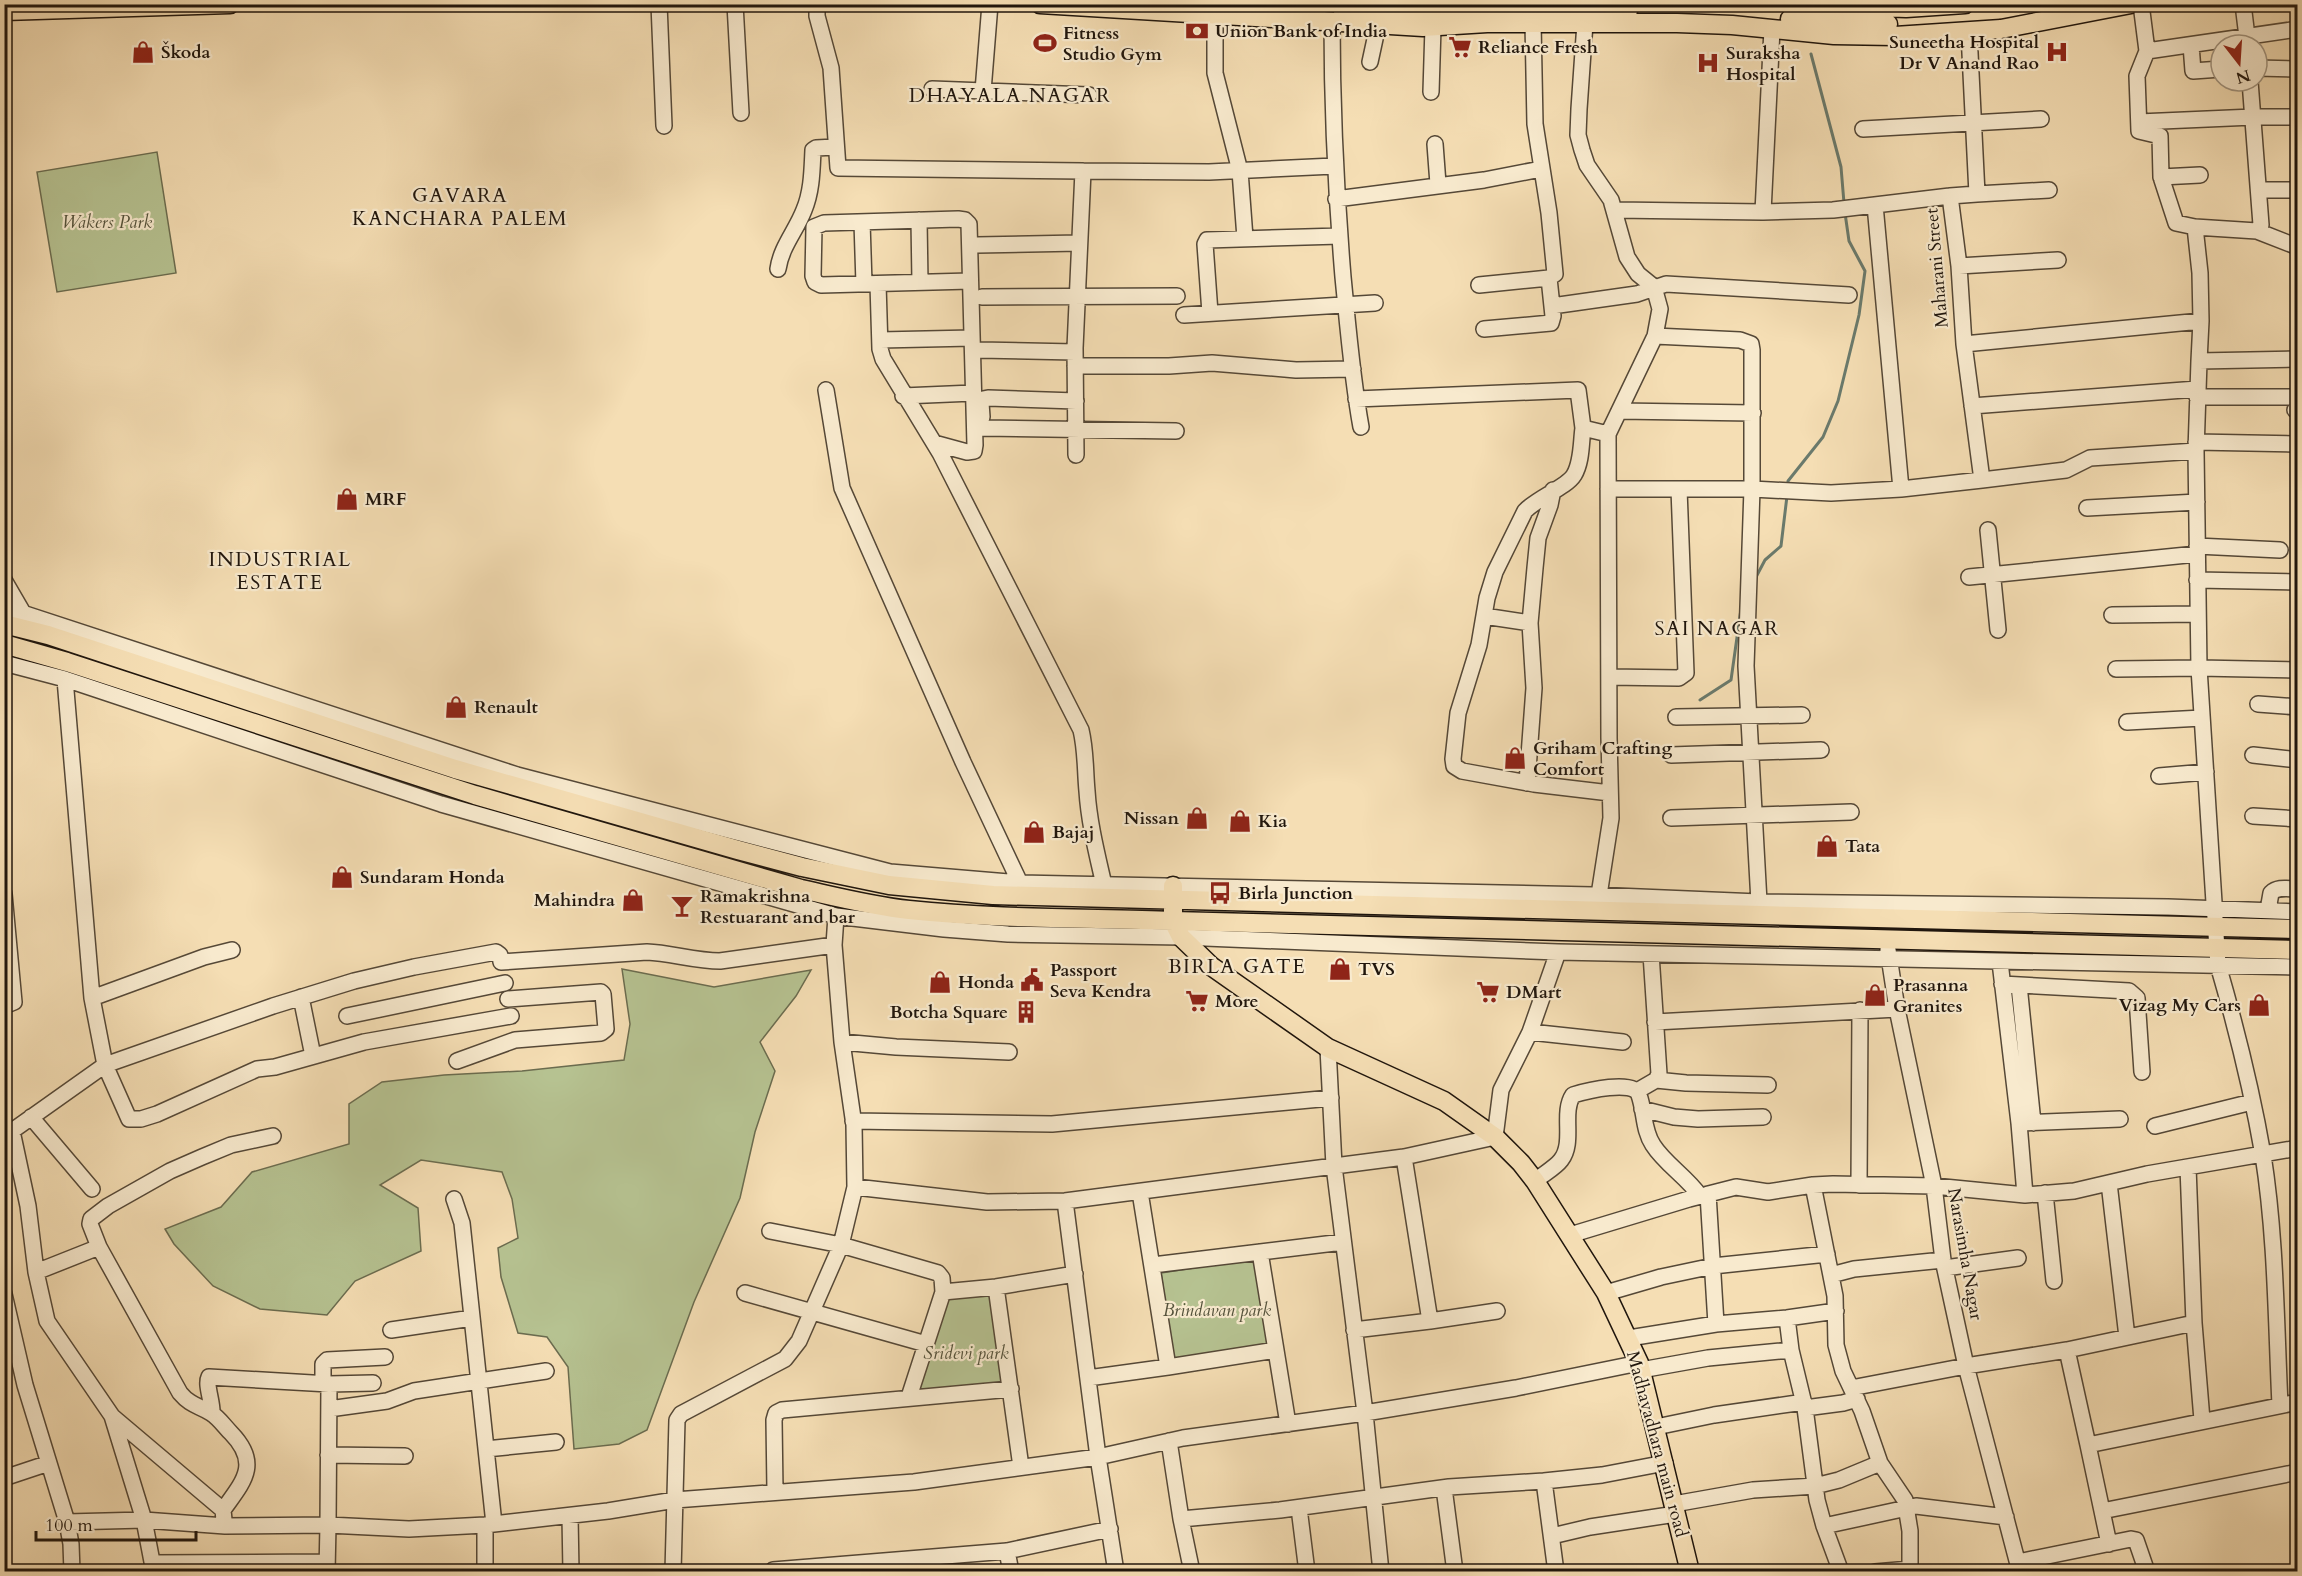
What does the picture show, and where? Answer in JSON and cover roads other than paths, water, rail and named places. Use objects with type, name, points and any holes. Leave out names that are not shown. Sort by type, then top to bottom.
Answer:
[{"type":"main road","points":[[4,11],[230,4]]},
{"type":"main road","points":[[1040,4],[1378,25],[1433,27],[1533,23],[1677,23],[1834,35],[1895,36],[1969,33],[2012,28],[2132,4]]},
{"type":"main road","points":[[1200,4],[1346,11],[1550,8],[1718,13],[1883,24],[1960,22],[2013,17],[2081,4]]},
{"type":"main road","points":[[1798,4],[1906,7],[1965,4]]},
{"type":"main road","points":[[4,624],[48,635],[454,769],[802,867],[889,885],[958,892],[1173,893],[1731,916],[2215,917],[2298,929]]},
{"type":"main road","points":[[4,644],[77,665],[466,792],[801,889],[908,910],[1177,929],[1886,940],[2217,956],[2298,950]]},
{"type":"main road","points":[[1173,893],[1177,929]]},
{"type":"main road","name":"Madhavadhara main road","points":[[1177,929],[1211,966],[1328,1048],[1444,1101],[1495,1137],[1535,1180],[1606,1293],[1629,1338],[1640,1366],[1656,1427],[1690,1572]]},
{"type":"street","points":[[659,4],[664,126]]},
{"type":"street","points":[[735,4],[741,113]]},
{"type":"street","points":[[817,4],[817,16],[831,68],[836,165],[841,169],[1240,171],[1335,166]]},
{"type":"street","points":[[983,91],[990,4]]},
{"type":"street","points":[[2140,4],[2147,51],[2137,76],[2139,131],[2160,136],[2161,177],[2176,223],[2195,227],[2257,231],[2298,247]]},
{"type":"street","points":[[2243,4],[2246,33]]},
{"type":"street","points":[[1215,15],[1217,85],[1240,171],[1245,238]]},
{"type":"street","points":[[1332,22],[1332,117],[1336,198],[1356,399],[1361,427]]},
{"type":"street","points":[[1479,285],[1549,278],[1554,277],[1556,270],[1534,124],[1533,23]]},
{"type":"street","points":[[1586,23],[1578,135],[1587,165],[1611,200],[1630,264],[1638,274],[1654,286],[1660,309],[1655,336],[1608,434],[1611,818],[1599,895]]},
{"type":"street","points":[[1370,62],[1378,25]]},
{"type":"street","points":[[1431,92],[1433,27]]},
{"type":"street","points":[[1763,212],[1772,29]]},
{"type":"street","points":[[2269,36],[2298,29]]},
{"type":"street","points":[[1969,33],[1977,194]]},
{"type":"street","points":[[2147,51],[2209,44]]},
{"type":"street","points":[[2191,45],[2193,71],[2209,70]]},
{"type":"street","points":[[2269,68],[2298,69]]},
{"type":"street","points":[[932,89],[1089,95]]},
{"type":"street","points":[[2251,93],[2262,219],[2257,231]]},
{"type":"street","points":[[2139,122],[2298,117]]},
{"type":"street","points":[[1863,129],[2041,119]]},
{"type":"street","points":[[1435,144],[1438,184]]},
{"type":"street","points":[[778,269],[780,256],[804,211],[811,180],[813,150],[835,147]]},
{"type":"street","points":[[1336,198],[1507,176],[1541,169]]},
{"type":"street","points":[[1076,455],[1075,359],[1083,171]]},
{"type":"street","points":[[2161,177],[2200,175]]},
{"type":"street","name":"Maharani Street","points":[[1982,480],[1964,344],[1959,266],[1950,196],[2049,190]]},
{"type":"street","points":[[2259,190],[2298,190]]},
{"type":"street","points":[[1615,210],[1763,212],[1833,210],[1950,196]]},
{"type":"street","points":[[1875,205],[1901,489]]},
{"type":"street","points":[[934,443],[967,452],[974,450],[975,344],[970,281],[969,224],[965,220],[958,219],[824,223],[814,227],[813,276],[815,282],[821,285],[970,281]]},
{"type":"street","points":[[919,220],[920,282]]},
{"type":"street","points":[[862,222],[883,359],[903,396],[934,443],[1081,730],[1085,747],[1086,791],[1094,844],[1104,885]]},
{"type":"street","points":[[2195,227],[2200,273],[2201,321],[2196,446],[2197,614],[2217,956],[2263,1155],[2272,1231],[2280,1405]]},
{"type":"street","points":[[1210,313],[1205,244],[1211,239],[1340,236]]},
{"type":"street","points":[[977,244],[1079,243]]},
{"type":"street","points":[[1959,266],[2058,260]]},
{"type":"street","points":[[1484,329],[1551,323],[1553,316],[1549,278]]},
{"type":"street","points":[[1552,306],[1636,294],[1654,286],[1666,284],[1849,295]]},
{"type":"street","points":[[982,297],[1177,296]]},
{"type":"street","points":[[1184,315],[1375,303]]},
{"type":"street","points":[[1964,344],[2201,321]]},
{"type":"street","points":[[1655,336],[1740,340],[1750,344],[1753,413],[1746,666],[1759,902]]},
{"type":"street","points":[[880,340],[975,344],[1075,359],[1220,363],[1296,370],[1353,369]]},
{"type":"street","points":[[2199,362],[2298,359]]},
{"type":"street","points":[[826,390],[842,488],[963,762],[1020,883]]},
{"type":"street","points":[[1356,399],[1578,390],[1583,428],[1577,469],[1574,477],[1530,505],[1495,572],[1477,652],[1458,713],[1454,765],[1462,771],[1527,783],[1610,793]]},
{"type":"street","points":[[903,396],[973,393]]},
{"type":"street","points":[[1972,406],[2197,393],[2295,406]]},
{"type":"street","points":[[982,450],[981,403],[983,399],[1076,401]]},
{"type":"street","points":[[1619,411],[1753,413]]},
{"type":"street","points":[[982,428],[1176,431]]},
{"type":"street","points":[[1583,428],[1608,434]]},
{"type":"street","points":[[1608,489],[1752,489],[1831,493],[1901,489],[2066,470],[2090,458],[2196,446],[2295,444]]},
{"type":"street","points":[[1609,678],[1679,678],[1686,673],[1679,489]]},
{"type":"street","points":[[1527,783],[1534,688],[1530,623],[1538,538],[1553,490]]},
{"type":"street","points":[[2087,507],[2197,502]]},
{"type":"street","points":[[1988,530],[1998,630]]},
{"type":"street","points":[[1969,577],[2197,550],[2280,550]]},
{"type":"street","points":[[4,580],[22,611]]},
{"type":"street","points":[[2197,580],[2298,582]]},
{"type":"street","points":[[4,607],[22,611],[517,775],[890,872],[1020,883],[1104,885],[1173,893],[1599,895],[2215,917],[2268,910],[2298,912]]},
{"type":"street","points":[[2112,615],[2197,614]]},
{"type":"street","points":[[1484,616],[1530,623]]},
{"type":"street","points":[[4,663],[65,679],[441,804],[836,916],[933,928],[1008,934],[1177,929],[1558,952],[2000,962],[2217,956],[2298,967]]},
{"type":"street","points":[[2116,669],[2298,670]]},
{"type":"street","points":[[65,679],[92,998],[105,1065],[129,1119],[158,1114],[246,1073],[364,1042],[511,1017]]},
{"type":"street","points":[[2258,704],[2298,707]]},
{"type":"street","points":[[1676,717],[1802,715]]},
{"type":"street","points":[[2127,722],[2202,718]]},
{"type":"street","points":[[1671,755],[1821,750]]},
{"type":"street","points":[[2253,755],[2298,760]]},
{"type":"street","points":[[2158,776],[2206,772]]},
{"type":"street","points":[[1671,818],[1851,812]]},
{"type":"street","points":[[2253,816],[2298,819]]},
{"type":"street","points":[[2268,910],[2271,893],[2274,890],[2298,889]]},
{"type":"street","points":[[4,894],[14,1002],[9,1004],[4,1001]]},
{"type":"street","points":[[673,1572],[677,1420],[681,1413],[785,1359],[799,1341],[841,1245],[855,1187],[853,1121],[842,1042],[834,945],[836,916]]},
{"type":"street","name":"Narasimha Nagar","points":[[1886,940],[1897,1009],[1934,1186],[1944,1264],[1966,1366],[2019,1567]]},
{"type":"street","points":[[501,962],[647,952],[662,952],[706,961],[720,961],[834,945]]},
{"type":"street","points":[[92,998],[204,957],[232,950]]},
{"type":"street","points":[[855,1187],[987,1202],[1065,1201],[1404,1157],[1495,1137],[1501,1090],[1530,1032],[1558,952]]},
{"type":"street","points":[[224,1518],[190,1481],[112,1416],[47,1322],[36,1272],[28,1206],[8,1134],[105,1065],[301,997],[414,967],[499,953],[515,1040]]},
{"type":"street","points":[[1651,954],[1660,1067],[1656,1080]]},
{"type":"street","points":[[2000,962],[2026,1123]]},
{"type":"street","points":[[347,1016],[505,983]]},
{"type":"street","points":[[2002,984],[2134,993],[2137,998],[2142,1072]]},
{"type":"street","points":[[2019,985],[2026,1123],[2025,1195]]},
{"type":"street","points":[[457,1061],[515,1040],[604,1031],[606,1026],[603,994],[597,992],[508,999]]},
{"type":"street","points":[[301,997],[312,1056]]},
{"type":"street","points":[[1655,1022],[1897,1009]]},
{"type":"street","points":[[1859,1185],[1860,1010]]},
{"type":"street","points":[[1530,1032],[1623,1042]]},
{"type":"street","points":[[842,1042],[1010,1052]]},
{"type":"street","points":[[1328,1048],[1334,1166],[1382,1572]]},
{"type":"street","points":[[1637,1091],[1656,1080],[1768,1085]]},
{"type":"street","points":[[1535,1180],[1561,1160],[1564,1153],[1568,1108],[1573,1095],[1607,1087],[1631,1088],[1637,1091],[1644,1123],[1654,1148],[1704,1195],[1713,1266],[1716,1324]]},
{"type":"street","points":[[853,1121],[1052,1124],[1331,1098]]},
{"type":"street","points":[[2155,1126],[2252,1102]]},
{"type":"street","points":[[1642,1109],[1674,1117],[1698,1119],[1763,1117]]},
{"type":"street","points":[[31,1117],[92,1189]]},
{"type":"street","points":[[2026,1123],[2120,1119]]},
{"type":"street","points":[[224,1518],[244,1480],[247,1457],[244,1448],[212,1414],[188,1403],[180,1393],[99,1247],[90,1224],[91,1219],[108,1206],[170,1171],[231,1145],[273,1136]]},
{"type":"street","points":[[1570,1235],[1736,1187],[1768,1192],[1813,1185],[1934,1186],[2025,1195],[2074,1191],[2188,1167],[2298,1148]]},
{"type":"street","points":[[1404,1157],[1430,1321]]},
{"type":"street","points":[[2188,1167],[2194,1323],[2202,1420]]},
{"type":"street","points":[[2109,1183],[2127,1337]]},
{"type":"street","points":[[1813,1185],[1831,1275],[1836,1311],[1836,1345],[1880,1463],[1905,1500],[1910,1531],[1910,1570],[1875,1572]]},
{"type":"street","points":[[1140,1192],[1168,1367]]},
{"type":"street","points":[[2044,1193],[2054,1281]]},
{"type":"street","points":[[454,1199],[462,1223],[486,1449],[490,1525],[485,1572]]},
{"type":"street","points":[[1065,1201],[1098,1457],[1116,1572]]},
{"type":"street","points":[[770,1231],[841,1245],[938,1273],[942,1278],[943,1292],[909,1398]]},
{"type":"street","points":[[1153,1265],[1343,1242]]},
{"type":"street","points":[[36,1272],[99,1247]]},
{"type":"street","points":[[1260,1252],[1288,1424]]},
{"type":"street","points":[[1606,1293],[1662,1276],[1713,1266],[1827,1254]]},
{"type":"street","points":[[1831,1275],[1854,1269],[2018,1258]]},
{"type":"street","points":[[943,1292],[996,1287],[1075,1274]]},
{"type":"street","points":[[996,1287],[1021,1467]]},
{"type":"street","points":[[745,1293],[926,1344]]},
{"type":"street","points":[[4,1294],[25,1385],[67,1522],[72,1572]]},
{"type":"street","points":[[1354,1330],[1497,1311]]},
{"type":"street","points":[[1629,1338],[1716,1324],[1836,1311]]},
{"type":"street","points":[[391,1330],[472,1318]]},
{"type":"street","points":[[1787,1318],[1791,1350],[1804,1405],[1815,1486],[1824,1526],[1841,1572]]},
{"type":"street","points":[[1656,1427],[1714,1415],[1843,1403],[1854,1394],[1966,1366],[2067,1350],[2194,1323]]},
{"type":"street","points":[[1088,1378],[1276,1350]]},
{"type":"street","points":[[67,1522],[224,1518],[408,1529],[490,1525],[675,1500],[914,1482],[1098,1457],[1169,1441],[1365,1413],[1640,1366],[1791,1350]]},
{"type":"street","points":[[2067,1350],[2109,1544]]},
{"type":"street","points":[[112,1416],[144,1520],[154,1568],[327,1567],[329,1409],[323,1364],[327,1360],[385,1356]]},
{"type":"street","points":[[329,1409],[387,1401],[414,1391],[546,1371]]},
{"type":"street","points":[[212,1414],[212,1400],[207,1383],[209,1377],[326,1384],[373,1383]]},
{"type":"street","points":[[775,1491],[774,1420],[776,1413],[782,1410],[1011,1389]]},
{"type":"street","points":[[2088,1444],[2298,1402]]},
{"type":"street","points":[[1169,1441],[1192,1572]]},
{"type":"street","points":[[486,1449],[556,1442]]},
{"type":"street","points":[[328,1455],[405,1456]]},
{"type":"street","points":[[4,1478],[49,1463]]},
{"type":"street","points":[[1181,1519],[1299,1508],[1444,1488],[1602,1475],[1665,1463]]},
{"type":"street","points":[[1552,1536],[1752,1490],[1815,1486],[1880,1463]]},
{"type":"street","points":[[2102,1511],[2298,1472]]},
{"type":"street","points":[[1544,1481],[1556,1572]]},
{"type":"street","points":[[1444,1488],[1455,1572]]},
{"type":"street","points":[[1824,1526],[1906,1507],[1927,1507],[2006,1517]]},
{"type":"street","points":[[1299,1508],[1307,1572]]},
{"type":"street","points":[[570,1516],[571,1572]]},
{"type":"street","points":[[773,1570],[1007,1551],[1110,1529]]},
{"type":"street","points":[[2019,1567],[2131,1539],[2136,1540],[2147,1572]]},
{"type":"street","points":[[1007,1551],[1011,1572]]},
{"type":"waterway","points":[[1811,54],[1841,167],[1844,203]]},
{"type":"waterway","points":[[1788,487],[1788,481],[1823,437],[1838,401],[1859,315],[1865,271],[1849,241],[1845,213]]},
{"type":"waterway","points":[[1755,579],[1765,560],[1781,546],[1787,496]]},
{"type":"waterway","points":[[1700,700],[1731,680],[1741,609]]},
{"type":"place","name":"Union Bank of India","points":[[1197,31]]},
{"type":"place","name":"Fitness Studio Gym","points":[[1045,43]]},
{"type":"place","name":"Reliance Fresh","points":[[1460,47]]},
{"type":"place","name":"Škoda","points":[[143,52]]},
{"type":"place","name":"Suneetha Hospital Dr V Anand Rao","points":[[2057,52]]},
{"type":"place","name":"Suraksha Hospital","points":[[1708,63]]},
{"type":"place","name":"MRF","points":[[347,499]]},
{"type":"place","name":"Renault","points":[[456,707]]},
{"type":"place","name":"Griham Crafting Comfort","points":[[1515,758]]},
{"type":"place","name":"Nissan","points":[[1197,818]]},
{"type":"place","name":"Kia","points":[[1240,821]]},
{"type":"place","name":"Bajaj","points":[[1034,832]]},
{"type":"place","name":"Tata","points":[[1827,846]]},
{"type":"place","name":"Sundaram Honda","points":[[342,877]]},
{"type":"place","name":"Birla Junction","points":[[1220,893]]},
{"type":"place","name":"Mahindra","points":[[633,900]]},
{"type":"place","name":"Ramakrishna Restuarant and bar","points":[[682,906]]},
{"type":"place","name":"TVS","points":[[1340,969]]},
{"type":"place","name":"Passport Seva Kendra","points":[[1032,980]]},
{"type":"place","name":"Honda","points":[[940,982]]},
{"type":"place","name":"DMart","points":[[1488,992]]},
{"type":"place","name":"Prasanna Granites","points":[[1875,995]]},
{"type":"place","name":"More","points":[[1197,1001]]},
{"type":"place","name":"Vizag My Cars","points":[[2259,1005]]},
{"type":"place","name":"Botcha Square","points":[[1026,1012]]},
{"type":"district","name":"DHAYALA NAGAR","points":[[1010,95]]},
{"type":"district","name":"GAVARA KANCHARA PALEM","points":[[460,206]]},
{"type":"district","name":"INDUSTRIAL ESTATE","points":[[280,570]]},
{"type":"district","name":"SAI NAGAR","points":[[1717,628]]},
{"type":"district","name":"BIRLA GATE","points":[[1237,966]]},
{"type":"park label","name":"Wakers Park","points":[[107,222]]},
{"type":"park label","name":"Brindavan park","points":[[1217,1310]]},
{"type":"park label","name":"Sridevi park","points":[[966,1353]]}]
